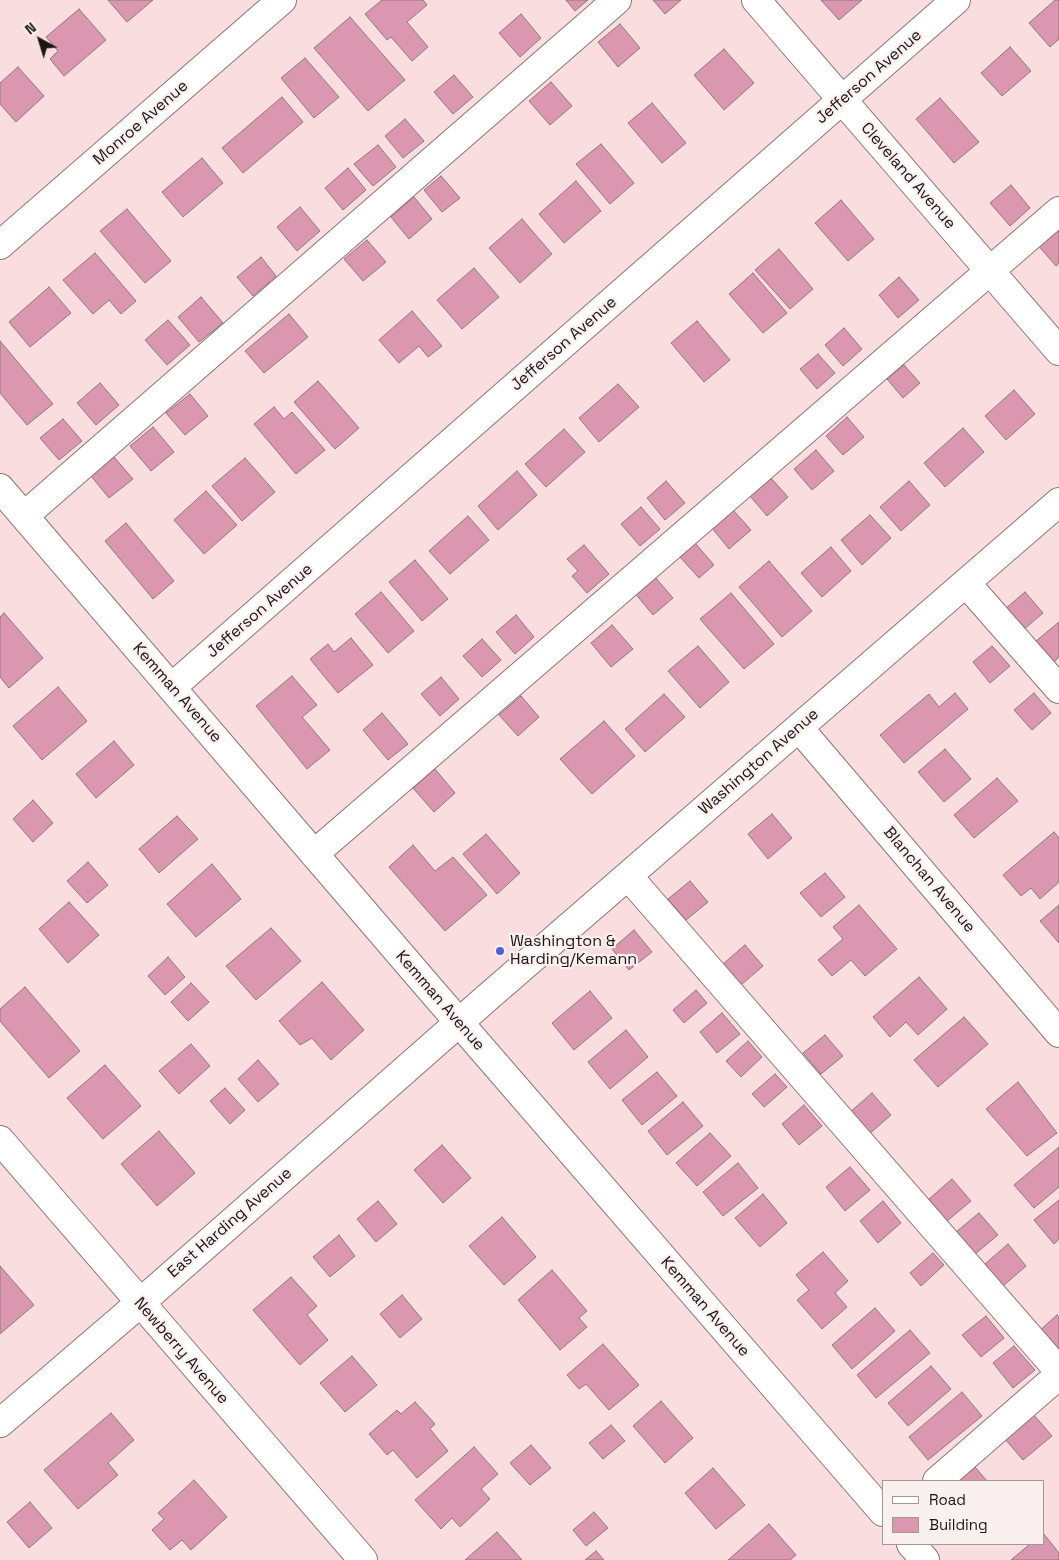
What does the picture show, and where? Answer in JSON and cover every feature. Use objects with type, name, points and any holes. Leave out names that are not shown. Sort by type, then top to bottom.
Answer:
[{"type":"street","name":"Monroe Avenue","points":[[0,245],[282,0]]},
{"type":"street","points":[[24,516],[617,0]]},
{"type":"street","name":"Cleveland Avenue","points":[[756,0],[1059,351]]},
{"type":"street","name":"Jefferson Avenue","points":[[172,688],[956,0]]},
{"type":"street","points":[[314,854],[1059,211]]},
{"type":"street","name":"Kemman Avenue","points":[[0,488],[459,1023],[882,1511]]},
{"type":"street","name":"Washington Avenue","points":[[459,1023],[1059,502]]},
{"type":"street","points":[[966,583],[1059,689]]},
{"type":"street","name":"Blanchan Avenue","points":[[799,728],[1059,1033]]},
{"type":"street","points":[[628,876],[1059,1371]]},
{"type":"street","name":"East Harding Avenue","points":[[0,1422],[140,1303],[459,1023]]},
{"type":"street","name":"Newberry Avenue","points":[[0,1140],[363,1560]]},
{"type":"street","points":[[938,1480],[1059,1375]]},
{"type":"street","points":[[912,1545],[925,1560]]},
{"type":"building","points":[[108,0],[153,0],[127,22]]},
{"type":"building","points":[[382,0],[423,0],[427,5],[407,22],[428,47],[412,61],[391,37],[387,40],[365,14]]},
{"type":"building","points":[[566,0],[588,0],[575,11]]},
{"type":"building","points":[[653,0],[681,0],[665,14]]},
{"type":"building","points":[[821,0],[862,0],[839,20]]},
{"type":"building","points":[[1055,0],[1059,0],[1059,39],[1050,47],[1029,23]]},
{"type":"building","points":[[79,9],[106,40],[64,76],[50,59],[58,51],[46,37]]},
{"type":"building","points":[[521,14],[541,38],[520,57],[499,33]]},
{"type":"building","points":[[350,17],[405,80],[368,111],[314,48]]},
{"type":"building","points":[[620,24],[640,48],[618,67],[598,42]]},
{"type":"building","points":[[1010,47],[1031,71],[1002,96],[981,73]]},
{"type":"building","points":[[724,49],[754,83],[724,110],[694,75]]},
{"type":"building","points":[[305,58],[339,97],[314,118],[281,78]]},
{"type":"building","points":[[18,67],[44,96],[16,122],[0,104],[0,83]]},
{"type":"building","points":[[454,75],[473,97],[453,114],[434,92]]},
{"type":"building","points":[[551,82],[572,106],[550,125],[529,101]]},
{"type":"building","points":[[282,97],[303,122],[243,173],[222,148]]},
{"type":"building","points":[[940,98],[979,142],[954,163],[916,119]]},
{"type":"building","points":[[652,103],[686,143],[662,163],[628,123]]},
{"type":"building","points":[[405,119],[424,141],[403,158],[385,136]]},
{"type":"building","points":[[601,144],[634,183],[610,204],[576,164]]},
{"type":"building","points":[[378,145],[396,167],[373,186],[354,164]]},
{"type":"building","points":[[202,158],[223,183],[183,217],[162,192]]},
{"type":"building","points":[[348,168],[366,190],[343,210],[325,188]]},
{"type":"building","points":[[441,176],[460,198],[442,212],[424,190]]},
{"type":"building","points":[[576,181],[601,211],[564,243],[539,214]]},
{"type":"building","points":[[1011,185],[1030,208],[1010,226],[990,203]]},
{"type":"building","points":[[414,197],[432,219],[409,239],[391,217]]},
{"type":"building","points":[[841,200],[874,239],[848,261],[815,223]]},
{"type":"building","points":[[300,207],[320,231],[297,251],[277,227]]},
{"type":"building","points":[[127,209],[171,261],[145,283],[100,231]]},
{"type":"building","points":[[522,219],[552,254],[520,283],[489,248]]},
{"type":"building","points":[[1059,227],[1059,263],[1056,266],[1036,243]]},
{"type":"building","points":[[367,240],[386,262],[363,281],[344,259]]},
{"type":"building","points":[[779,249],[813,289],[790,309],[755,270]]},
{"type":"building","points":[[95,253],[136,301],[121,314],[109,300],[93,314],[63,280]]},
{"type":"building","points":[[261,257],[276,276],[253,296],[237,277]]},
{"type":"building","points":[[474,268],[499,297],[462,329],[437,300]]},
{"type":"building","points":[[753,273],[787,313],[763,333],[729,294]]},
{"type":"building","points":[[899,277],[919,300],[898,318],[879,295]]},
{"type":"building","points":[[49,287],[71,313],[30,347],[9,322]]},
{"type":"building","points":[[201,297],[223,323],[199,342],[178,317]]},
{"type":"building","points":[[412,311],[442,346],[428,357],[419,346],[399,363],[379,340]]},
{"type":"building","points":[[289,314],[308,337],[264,373],[245,351]]},
{"type":"building","points":[[168,320],[190,345],[167,365],[145,340]]},
{"type":"building","points":[[697,321],[730,360],[704,382],[671,343]]},
{"type":"building","points":[[844,328],[862,349],[843,366],[825,345]]},
{"type":"building","points":[[0,341],[53,404],[27,425],[0,393]]},
{"type":"building","points":[[818,354],[835,373],[817,389],[800,369]]},
{"type":"building","points":[[904,365],[920,383],[903,398],[887,379]]},
{"type":"building","points":[[318,381],[359,428],[335,449],[294,402]]},
{"type":"building","points":[[100,383],[119,405],[96,425],[77,403]]},
{"type":"building","points":[[618,384],[639,407],[599,442],[579,418]]},
{"type":"building","points":[[1014,390],[1035,414],[1006,440],[985,416]]},
{"type":"building","points":[[190,394],[208,416],[185,435],[166,413]]},
{"type":"building","points":[[274,407],[284,419],[292,412],[325,450],[296,474],[254,424]]},
{"type":"building","points":[[847,417],[864,437],[843,455],[826,436]]},
{"type":"building","points":[[63,419],[82,441],[59,460],[40,438]]},
{"type":"building","points":[[153,427],[174,452],[151,471],[130,446]]},
{"type":"building","points":[[963,428],[984,452],[945,487],[924,463]]},
{"type":"building","points":[[564,429],[585,452],[546,487],[525,464]]},
{"type":"building","points":[[816,450],[834,471],[812,490],[794,469]]},
{"type":"building","points":[[114,457],[133,479],[109,498],[91,476]]},
{"type":"building","points":[[245,458],[275,492],[242,521],[212,486]]},
{"type":"building","points":[[517,471],[537,495],[498,530],[478,506]]},
{"type":"building","points":[[771,478],[788,497],[767,516],[750,496]]},
{"type":"building","points":[[666,481],[685,503],[665,520],[647,498]]},
{"type":"building","points":[[909,481],[930,505],[901,531],[880,507]]},
{"type":"building","points":[[206,491],[237,525],[204,554],[174,520]]},
{"type":"building","points":[[641,507],[660,529],[640,546],[621,524]]},
{"type":"building","points":[[733,510],[751,530],[729,549],[712,528]]},
{"type":"building","points":[[870,515],[891,538],[862,565],[841,540]]},
{"type":"building","points":[[468,516],[489,540],[450,574],[429,551]]},
{"type":"building","points":[[126,523],[174,581],[153,599],[105,541]]},
{"type":"building","points":[[695,543],[714,565],[699,578],[680,557]]},
{"type":"building","points":[[584,545],[609,574],[587,593],[572,576],[578,571],[567,559]]},
{"type":"building","points":[[831,547],[851,571],[822,597],[801,573]]},
{"type":"building","points":[[415,560],[448,599],[422,621],[389,582]]},
{"type":"building","points":[[769,561],[812,611],[782,637],[739,587]]},
{"type":"building","points":[[654,576],[673,598],[653,615],[634,592]]},
{"type":"building","points":[[381,592],[414,631],[388,653],[355,614]]},
{"type":"building","points":[[1025,592],[1043,613],[1023,630],[1005,609]]},
{"type":"building","points":[[731,593],[774,644],[744,669],[700,619]]},
{"type":"building","points":[[4,613],[43,658],[9,688],[0,677],[0,617]]},
{"type":"building","points":[[516,615],[534,637],[515,654],[496,632]]},
{"type":"building","points":[[1059,622],[1059,657],[1054,662],[1036,641]]},
{"type":"building","points":[[612,625],[633,649],[611,667],[591,643]]},
{"type":"building","points":[[351,638],[373,665],[338,693],[310,659],[328,644],[334,652]]},
{"type":"building","points":[[482,639],[501,660],[482,677],[463,656]]},
{"type":"building","points":[[698,646],[729,682],[700,708],[668,671]]},
{"type":"building","points":[[992,646],[1010,666],[990,683],[973,662]]},
{"type":"building","points":[[292,676],[317,705],[302,717],[330,750],[307,769],[256,706]]},
{"type":"building","points":[[441,677],[459,699],[440,716],[421,694]]},
{"type":"building","points":[[58,687],[87,721],[42,760],[13,726]]},
{"type":"building","points":[[955,693],[968,709],[904,763],[880,735],[929,694],[939,707]]},
{"type":"building","points":[[1034,693],[1051,713],[1032,730],[1014,710]]},
{"type":"building","points":[[664,694],[685,717],[645,752],[625,729]]},
{"type":"building","points":[[521,696],[539,717],[518,736],[499,715]]},
{"type":"building","points":[[382,713],[408,744],[388,760],[363,730]]},
{"type":"building","points":[[604,721],[635,756],[592,794],[560,759]]},
{"type":"building","points":[[114,741],[134,765],[96,798],[76,774]]},
{"type":"building","points":[[945,749],[971,779],[944,802],[918,772]]},
{"type":"building","points":[[435,769],[455,793],[434,812],[413,788]]},
{"type":"building","points":[[997,778],[1018,801],[974,838],[954,815]]},
{"type":"building","points":[[33,800],[53,823],[33,842],[13,819]]},
{"type":"building","points":[[772,814],[792,838],[768,859],[748,834]]},
{"type":"building","points":[[177,816],[198,839],[159,873],[139,849]]},
{"type":"building","points":[[1054,832],[1059,838],[1059,882],[1040,899],[1031,888],[1021,896],[1003,875]]},
{"type":"building","points":[[486,834],[520,873],[497,894],[463,854]]},
{"type":"building","points":[[413,845],[435,871],[453,857],[487,895],[445,931],[389,867]]},
{"type":"building","points":[[88,862],[108,885],[87,903],[67,881]]},
{"type":"building","points":[[212,864],[241,899],[196,937],[167,904]]},
{"type":"building","points":[[825,873],[845,897],[821,917],[800,893]]},
{"type":"building","points":[[690,881],[708,902],[686,920],[668,899]]},
{"type":"building","points":[[69,902],[99,935],[68,963],[39,929]]},
{"type":"building","points":[[859,905],[897,949],[865,976],[851,960],[832,976],[818,960],[843,939],[833,927]]},
{"type":"building","points":[[1059,905],[1059,943],[1040,921]]},
{"type":"building","points":[[271,928],[301,961],[256,1000],[226,966]]},
{"type":"building","points":[[634,930],[652,952],[629,970],[612,949]]},
{"type":"building","points":[[745,945],[763,966],[741,985],[723,964]]},
{"type":"building","points":[[168,957],[185,977],[165,995],[148,976]]},
{"type":"building","points":[[919,977],[947,1009],[918,1035],[906,1022],[890,1037],[873,1017]]},
{"type":"building","points":[[322,982],[364,1030],[331,1060],[312,1038],[300,1045],[279,1021]]},
{"type":"building","points":[[191,983],[209,1002],[188,1021],[171,1002]]},
{"type":"building","points":[[25,987],[80,1051],[49,1078],[0,1021],[0,1009]]},
{"type":"building","points":[[696,990],[707,1003],[684,1023],[673,1010]]},
{"type":"building","points":[[590,991],[612,1018],[574,1050],[552,1023]]},
{"type":"building","points":[[722,1013],[740,1034],[717,1053],[700,1032]]},
{"type":"building","points":[[964,1017],[988,1044],[938,1087],[914,1060]]},
{"type":"building","points":[[626,1030],[648,1057],[610,1089],[588,1062]]},
{"type":"building","points":[[825,1035],[843,1056],[821,1074],[803,1053]]},
{"type":"building","points":[[748,1041],[762,1057],[741,1077],[726,1061]]},
{"type":"building","points":[[191,1044],[210,1066],[179,1094],[159,1071]]},
{"type":"building","points":[[258,1060],[279,1084],[258,1102],[238,1079]]},
{"type":"building","points":[[105,1065],[141,1106],[103,1139],[67,1098]]},
{"type":"building","points":[[657,1072],[677,1096],[642,1125],[622,1100]]},
{"type":"building","points":[[775,1074],[787,1087],[764,1107],[752,1094]]},
{"type":"building","points":[[1018,1082],[1057,1133],[1027,1156],[986,1109]]},
{"type":"building","points":[[225,1088],[245,1110],[230,1124],[210,1101]]},
{"type":"building","points":[[872,1093],[891,1115],[868,1135],[849,1113]]},
{"type":"building","points":[[683,1102],[703,1126],[667,1155],[648,1131]]},
{"type":"building","points":[[804,1105],[822,1126],[799,1145],[782,1124]]},
{"type":"building","points":[[159,1131],[195,1173],[157,1206],[121,1164]]},
{"type":"building","points":[[710,1133],[731,1156],[697,1186],[676,1163]]},
{"type":"building","points":[[442,1145],[471,1178],[443,1203],[414,1170]]},
{"type":"building","points":[[1059,1147],[1059,1187],[1034,1208],[1014,1185]]},
{"type":"building","points":[[738,1163],[758,1188],[723,1216],[703,1192]]},
{"type":"building","points":[[850,1167],[870,1190],[845,1211],[826,1187]]},
{"type":"building","points":[[952,1179],[971,1201],[947,1221],[929,1199]]},
{"type":"building","points":[[763,1194],[787,1223],[760,1247],[735,1218]]},
{"type":"building","points":[[1059,1200],[1059,1239],[1054,1244],[1034,1220]]},
{"type":"building","points":[[378,1201],[397,1224],[376,1242],[357,1219]]},
{"type":"building","points":[[883,1201],[901,1223],[878,1243],[860,1221]]},
{"type":"building","points":[[979,1213],[998,1235],[975,1254],[956,1232]]},
{"type":"building","points":[[502,1217],[536,1257],[504,1285],[469,1246]]},
{"type":"building","points":[[339,1235],[355,1256],[330,1277],[313,1257]]},
{"type":"building","points":[[1008,1244],[1026,1266],[1003,1286],[985,1264]]},
{"type":"building","points":[[823,1252],[848,1281],[835,1293],[847,1307],[822,1329],[797,1300],[809,1290],[796,1275]]},
{"type":"building","points":[[933,1253],[944,1265],[921,1286],[910,1273]]},
{"type":"building","points":[[0,1266],[34,1305],[0,1334]]},
{"type":"building","points":[[552,1270],[587,1311],[579,1318],[587,1327],[560,1350],[518,1300]]},
{"type":"building","points":[[291,1277],[317,1306],[307,1315],[328,1340],[300,1365],[253,1310]]},
{"type":"building","points":[[402,1295],[422,1319],[400,1338],[380,1314]]},
{"type":"building","points":[[875,1308],[895,1331],[852,1369],[832,1345]]},
{"type":"building","points":[[1057,1315],[1059,1317],[1059,1350],[1039,1331]]},
{"type":"building","points":[[986,1316],[1004,1338],[981,1357],[962,1335]]},
{"type":"building","points":[[910,1330],[930,1353],[876,1398],[857,1375]]},
{"type":"building","points":[[603,1344],[639,1385],[609,1410],[586,1384],[579,1389],[567,1375]]},
{"type":"building","points":[[1014,1346],[1035,1370],[1013,1388],[993,1363]]},
{"type":"building","points":[[352,1356],[377,1385],[345,1412],[320,1383]]},
{"type":"building","points":[[931,1366],[951,1389],[908,1426],[888,1403]]},
{"type":"building","points":[[962,1392],[982,1416],[928,1460],[909,1437]]},
{"type":"building","points":[[661,1401],[693,1438],[665,1463],[633,1426]]},
{"type":"building","points":[[415,1402],[435,1424],[430,1429],[448,1451],[417,1478],[393,1450],[387,1455],[369,1434],[397,1410],[401,1414]]},
{"type":"building","points":[[111,1413],[134,1440],[108,1463],[118,1475],[78,1509],[44,1470]]},
{"type":"building","points":[[1033,1414],[1052,1436],[1023,1460],[1005,1439]]},
{"type":"building","points":[[611,1425],[625,1441],[603,1459],[589,1443]]},
{"type":"building","points":[[531,1445],[551,1468],[530,1485],[510,1463]]},
{"type":"building","points":[[474,1447],[498,1474],[481,1489],[490,1499],[460,1527],[452,1518],[441,1529],[415,1500]]},
{"type":"building","points":[[975,1467],[986,1480],[958,1480]]},
{"type":"building","points":[[713,1468],[745,1505],[716,1529],[685,1493]]},
{"type":"building","points":[[194,1480],[227,1517],[191,1550],[182,1540],[170,1550],[152,1530],[164,1519],[158,1513]]},
{"type":"building","points":[[30,1502],[52,1528],[29,1548],[7,1522]]},
{"type":"building","points":[[594,1512],[608,1528],[586,1546],[573,1530]]},
{"type":"building","points":[[769,1524],[796,1555],[790,1560],[728,1560]]},
{"type":"building","points":[[497,1532],[522,1560],[465,1560]]},
{"type":"building","points":[[1044,1534],[1059,1553],[1059,1560],[1011,1560],[1029,1545],[1044,1545]]},
{"type":"building","points":[[596,1551],[604,1560],[585,1560]]},
{"type":"place","name":"Washington & Harding/Kemann","points":[[500,951]]}]
